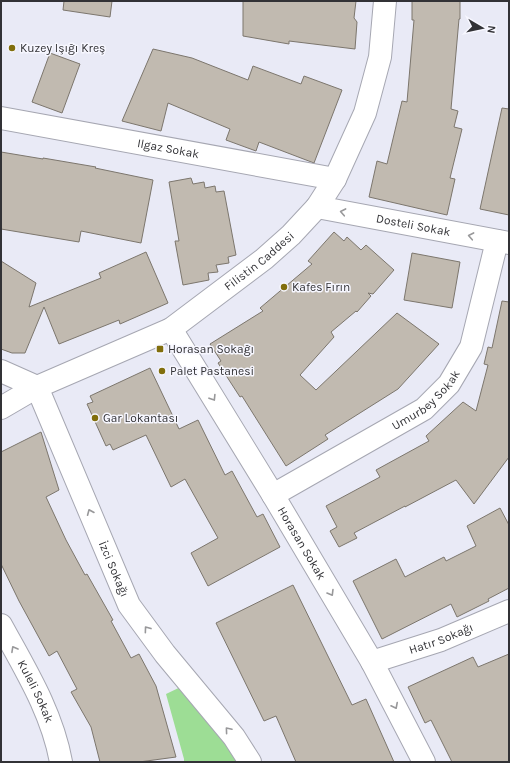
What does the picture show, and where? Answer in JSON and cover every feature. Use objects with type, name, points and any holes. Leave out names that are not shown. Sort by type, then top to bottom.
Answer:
[{"type":"street","name":"Filistin Caddesi","points":[[1,408],[37,387],[171,329],[264,259],[291,235],[317,207],[335,179],[365,113],[380,57],[384,1]]},
{"type":"street","name":"Ilgaz Sokak","points":[[1,118],[335,179]]},
{"type":"street","name":"Dosteli Sokak","points":[[317,207],[503,242]]},
{"type":"street","name":"Umurbey Sokak","points":[[273,495],[424,410],[449,384],[471,347],[503,242]]},
{"type":"street","name":"Horasan Sokak","points":[[171,329],[273,495],[372,662],[424,762]]},
{"type":"street","points":[[1,371],[37,387]]},
{"type":"street","name":"İzci Sokağı","points":[[37,387],[129,605],[165,654],[234,737],[250,762]]},
{"type":"street","name":"Hatır Sokağı","points":[[372,662],[441,640],[509,611]]},
{"type":"street","name":"Kuleli Sokak","points":[[1,625],[40,696],[59,748],[61,762]]},
{"type":"green space","points":[[189,683],[250,762],[184,762],[166,694]]},
{"type":"building","points":[[64,1],[112,1],[110,17],[63,10]]},
{"type":"building","points":[[243,1],[356,1],[354,18],[357,22],[355,49],[289,41],[289,44],[243,36]]},
{"type":"building","points":[[412,1],[460,1],[460,19],[451,109],[458,111],[454,127],[462,129],[450,178],[455,179],[447,215],[369,197],[377,161],[387,164],[402,101],[407,102],[414,20],[412,20]]},
{"type":"building","points":[[153,49],[192,58],[248,80],[253,66],[301,84],[304,76],[342,90],[314,163],[259,142],[256,151],[226,140],[230,129],[168,103],[161,131],[122,121]]},
{"type":"building","points":[[50,53],[80,64],[62,113],[32,102]]},
{"type":"building","points":[[502,108],[509,109],[509,215],[480,209]]},
{"type":"building","points":[[1,152],[96,167],[95,168],[153,180],[141,243],[81,231],[79,242],[1,229]]},
{"type":"building","points":[[191,178],[193,184],[204,182],[205,188],[215,186],[216,192],[224,191],[236,255],[228,257],[229,263],[216,265],[218,272],[208,273],[209,280],[183,285],[175,241],[179,241],[169,182]]},
{"type":"building","points":[[334,232],[344,241],[347,237],[361,250],[366,245],[394,270],[373,294],[368,293],[371,296],[357,312],[356,311],[331,332],[334,337],[300,375],[316,390],[397,313],[439,344],[398,389],[325,435],[328,439],[286,466],[242,396],[240,397],[218,363],[221,361],[210,344],[263,311],[260,308],[312,264],[308,261]]},
{"type":"building","points":[[146,252],[168,303],[120,324],[119,320],[59,344],[44,307],[25,353],[12,353],[1,349],[1,261],[36,283],[29,307],[101,278],[99,273]]},
{"type":"building","points":[[412,253],[460,262],[452,308],[404,300]]},
{"type":"building","points":[[502,301],[509,302],[509,457],[474,504],[456,480],[354,533],[357,538],[339,547],[330,531],[337,527],[326,506],[380,477],[376,470],[429,441],[426,436],[463,402],[476,411],[488,365],[484,364],[488,347],[492,348]]},
{"type":"building","points":[[150,368],[179,429],[198,420],[225,475],[232,471],[257,517],[263,514],[280,547],[208,586],[191,553],[218,538],[185,479],[171,487],[146,435],[113,450],[110,444],[106,446],[87,404],[93,402],[90,396]]},
{"type":"building","points":[[41,432],[59,490],[46,497],[66,540],[85,575],[87,574],[113,620],[111,621],[131,658],[139,654],[156,686],[176,757],[139,762],[100,762],[91,727],[71,692],[77,689],[57,651],[49,656],[1,564],[1,452]]},
{"type":"building","points":[[500,508],[509,525],[509,588],[488,599],[489,601],[457,617],[451,604],[382,639],[353,581],[396,559],[405,577],[444,557],[446,561],[476,546],[467,526]]},
{"type":"building","points":[[293,585],[352,705],[366,699],[394,762],[296,762],[276,716],[264,721],[216,623]]},
{"type":"building","points":[[509,654],[509,762],[452,762],[431,720],[425,723],[408,687],[473,657],[478,667]]},
{"type":"place","name":"Kuzey Işığı Kreş","points":[[12,48]]},
{"type":"place","name":"Kafes Fırın","points":[[284,287]]},
{"type":"place","name":"Horasan Sokağı","points":[[160,349]]},
{"type":"place","name":"Palet Pastanesi","points":[[162,371]]},
{"type":"place","name":"Gar Lokantası","points":[[95,418]]}]
